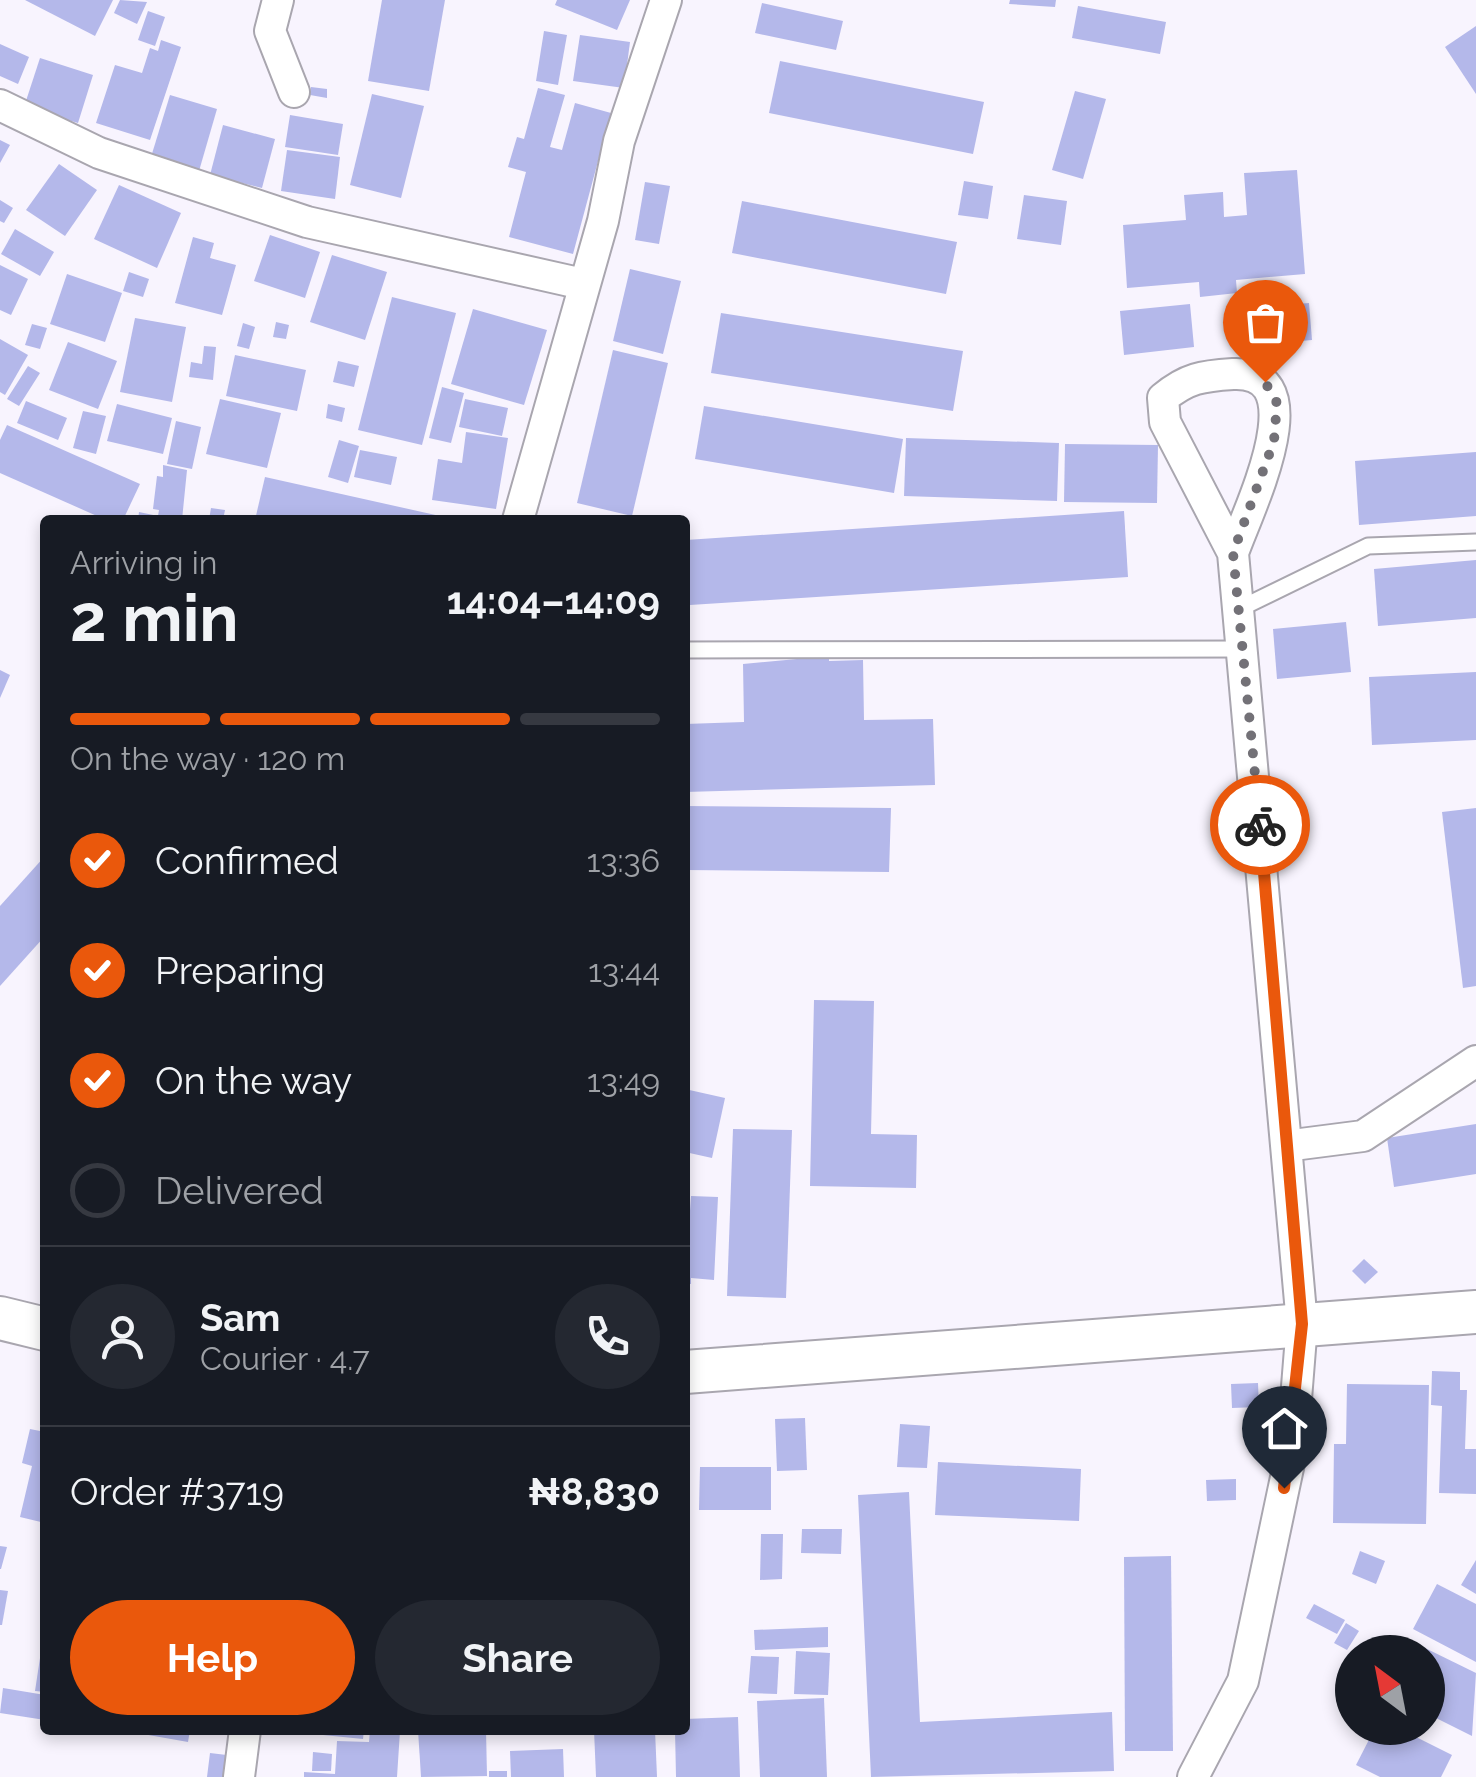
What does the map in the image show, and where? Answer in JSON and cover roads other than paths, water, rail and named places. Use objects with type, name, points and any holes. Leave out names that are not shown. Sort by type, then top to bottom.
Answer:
[{"type":"street","points":[[278,0],[270,31],[294,92]]},
{"type":"street","points":[[519,515],[620,141],[666,0]]},
{"type":"street","points":[[0,106],[99,153],[307,222],[584,284]]},
{"type":"street","points":[[1193,1777],[1243,1681],[1292,1450],[1302,1324],[1233,553],[1164,422],[1164,398],[1190,377],[1250,374],[1265,382],[1277,403],[1274,441],[1233,553]]},
{"type":"street","points":[[1292,1145],[1363,1136],[1470,1071]]},
{"type":"street","points":[[690,1372],[1476,1312]]},
{"type":"street","points":[[0,1318],[40,1328]]},
{"type":"street","points":[[239,1777],[244,1735]]},
{"type":"lane","points":[[1239,609],[1368,546],[1476,542]]},
{"type":"lane","points":[[690,650],[1242,648]]}]
